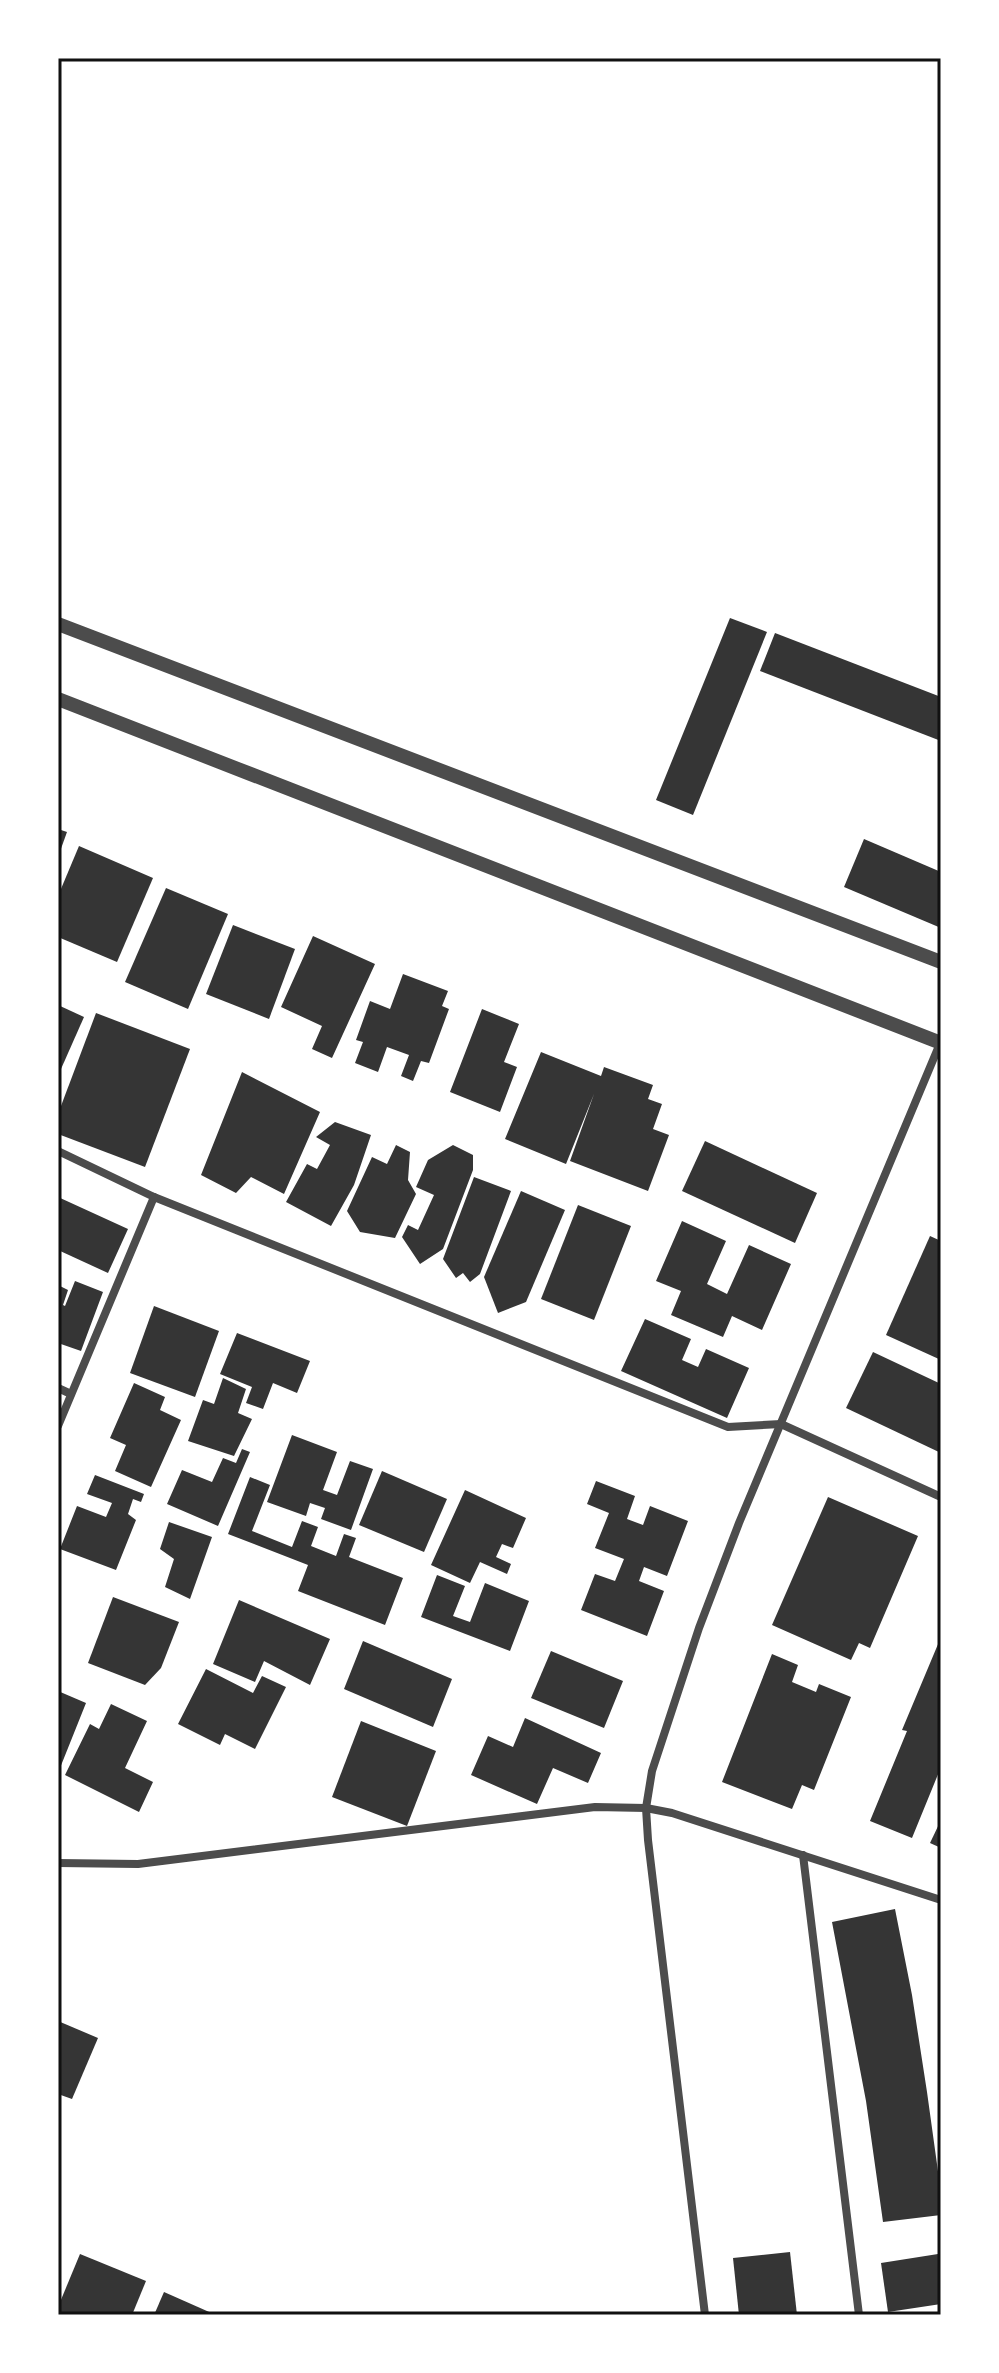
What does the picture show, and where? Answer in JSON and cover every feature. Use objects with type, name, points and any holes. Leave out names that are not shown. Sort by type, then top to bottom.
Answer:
[{"type":"street","points":[[58,624],[941,962]]},
{"type":"street","points":[[58,699],[941,1042],[739,1523],[699,1628],[652,1771],[646,1808],[648,1840],[705,2315]]},
{"type":"street","points":[[58,1151],[154,1197],[728,1427],[781,1424],[941,1497]]},
{"type":"street","points":[[58,1426],[154,1197]]},
{"type":"street","points":[[58,1388],[71,1394]]},
{"type":"street","points":[[58,1863],[138,1864],[595,1807],[646,1808],[697,1820],[941,1900]]},
{"type":"street","points":[[803,1855],[859,2315]]},
{"type":"building","points":[[730,618],[767,632],[693,815],[656,800]]},
{"type":"building","points":[[775,633],[941,697],[941,741],[760,671]]},
{"type":"building","points":[[58,829],[67,832],[58,857]]},
{"type":"building","points":[[864,839],[941,872],[941,928],[844,887]]},
{"type":"building","points":[[79,846],[153,878],[117,962],[58,937],[58,896]]},
{"type":"building","points":[[166,888],[228,914],[188,1009],[125,982]]},
{"type":"building","points":[[233,925],[295,949],[269,1019],[206,994]]},
{"type":"building","points":[[313,936],[375,964],[332,1058],[312,1049],[322,1026],[281,1007]]},
{"type":"building","points":[[403,974],[448,991],[442,1006],[449,1009],[429,1063],[421,1061],[413,1081],[401,1076],[409,1055],[387,1047],[378,1072],[355,1063],[363,1042],[356,1040],[370,1001],[390,1009]]},
{"type":"building","points":[[58,1005],[84,1017],[61,1069],[58,1068]]},
{"type":"building","points":[[482,1009],[519,1024],[504,1062],[517,1067],[500,1112],[450,1092]]},
{"type":"building","points":[[96,1013],[190,1049],[145,1167],[58,1134],[58,1114]]},
{"type":"building","points":[[541,1052],[601,1076],[604,1067],[653,1085],[648,1099],[662,1104],[653,1129],[669,1135],[648,1191],[570,1161],[594,1094],[566,1164],[505,1139]]},
{"type":"building","points":[[242,1072],[320,1112],[284,1194],[251,1177],[236,1193],[201,1175]]},
{"type":"building","points":[[335,1122],[371,1135],[354,1185],[331,1226],[286,1202],[307,1164],[317,1169],[330,1145],[316,1137]]},
{"type":"building","points":[[705,1141],[817,1193],[795,1243],[682,1191]]},
{"type":"building","points":[[396,1145],[410,1152],[408,1180],[416,1194],[395,1238],[360,1232],[347,1211],[372,1157],[387,1164]]},
{"type":"building","points":[[453,1145],[473,1155],[473,1170],[443,1249],[420,1264],[402,1237],[408,1225],[418,1230],[434,1195],[416,1187],[428,1160]]},
{"type":"building","points":[[474,1177],[511,1191],[480,1274],[470,1282],[463,1273],[456,1278],[443,1259]]},
{"type":"building","points":[[521,1191],[565,1210],[526,1302],[498,1313],[484,1277]]},
{"type":"building","points":[[58,1197],[128,1229],[108,1273],[58,1250]]},
{"type":"building","points":[[578,1205],[631,1226],[594,1320],[541,1299]]},
{"type":"building","points":[[682,1221],[726,1241],[707,1284],[727,1294],[749,1245],[791,1264],[762,1330],[732,1316],[723,1337],[671,1315],[681,1291],[656,1281]]},
{"type":"building","points":[[930,1236],[941,1241],[941,1360],[886,1335]]},
{"type":"building","points":[[75,1281],[103,1292],[81,1351],[58,1343],[58,1285],[68,1290],[65,1306]]},
{"type":"building","points":[[154,1306],[219,1331],[195,1397],[130,1373]]},
{"type":"building","points":[[645,1319],[691,1339],[682,1360],[698,1367],[706,1349],[749,1368],[727,1418],[621,1371]]},
{"type":"building","points":[[237,1333],[310,1361],[297,1393],[273,1383],[263,1409],[246,1403],[252,1387],[220,1374]]},
{"type":"building","points":[[873,1352],[941,1384],[941,1453],[846,1408]]},
{"type":"building","points":[[223,1378],[246,1389],[238,1413],[252,1419],[234,1456],[188,1441],[203,1400],[214,1404]]},
{"type":"building","points":[[134,1383],[165,1397],[160,1410],[181,1420],[151,1487],[115,1471],[126,1445],[110,1438]]},
{"type":"building","points":[[292,1435],[337,1452],[323,1490],[337,1495],[350,1461],[373,1469],[351,1530],[321,1519],[325,1508],[310,1503],[306,1516],[267,1502]]},
{"type":"building","points":[[242,1449],[250,1452],[218,1526],[167,1504],[182,1470],[212,1482],[223,1458],[236,1463]]},
{"type":"building","points":[[382,1471],[447,1499],[424,1552],[359,1525]]},
{"type":"building","points":[[95,1475],[144,1494],[141,1502],[133,1499],[128,1514],[136,1520],[116,1570],[60,1549],[77,1506],[106,1517],[112,1503],[87,1494]]},
{"type":"building","points":[[250,1477],[270,1485],[252,1531],[292,1547],[302,1521],[318,1527],[311,1546],[336,1556],[344,1534],[356,1538],[349,1557],[403,1578],[385,1625],[298,1591],[308,1565],[228,1534]]},
{"type":"building","points":[[596,1481],[635,1496],[627,1519],[643,1525],[650,1506],[688,1521],[667,1576],[644,1567],[639,1581],[664,1591],[647,1636],[581,1610],[595,1574],[615,1581],[624,1559],[595,1548],[609,1513],[587,1504]]},
{"type":"building","points":[[465,1490],[526,1518],[513,1548],[502,1544],[496,1557],[511,1564],[507,1574],[480,1562],[470,1583],[431,1565]]},
{"type":"building","points":[[828,1497],[918,1536],[870,1648],[859,1643],[851,1660],[772,1625]]},
{"type":"building","points":[[169,1522],[212,1537],[190,1599],[165,1587],[174,1559],[160,1549]]},
{"type":"building","points":[[437,1575],[465,1586],[453,1616],[470,1622],[485,1583],[529,1601],[510,1651],[421,1617]]},
{"type":"building","points":[[113,1597],[179,1622],[161,1668],[145,1685],[88,1663]]},
{"type":"building","points":[[239,1600],[330,1639],[310,1685],[264,1661],[255,1682],[213,1664]]},
{"type":"building","points":[[941,1637],[941,1767],[912,1838],[870,1821],[907,1731],[902,1730]]},
{"type":"building","points":[[363,1641],[452,1679],[433,1727],[344,1689]]},
{"type":"building","points":[[551,1651],[623,1681],[604,1728],[531,1698]]},
{"type":"building","points":[[772,1654],[798,1665],[792,1682],[816,1692],[819,1684],[851,1697],[814,1790],[802,1785],[792,1809],[722,1782]]},
{"type":"building","points":[[206,1669],[253,1693],[262,1676],[286,1687],[255,1749],[225,1734],[220,1745],[178,1724]]},
{"type":"building","points":[[58,1691],[86,1703],[58,1773]]},
{"type":"building","points":[[111,1704],[147,1721],[125,1768],[153,1782],[139,1812],[65,1775],[90,1724],[99,1729]]},
{"type":"building","points":[[525,1718],[601,1753],[588,1783],[553,1768],[537,1804],[471,1775],[488,1736],[513,1747]]},
{"type":"building","points":[[361,1721],[436,1751],[407,1826],[332,1797]]},
{"type":"building","points":[[941,1820],[941,1848],[930,1843]]},
{"type":"building","points":[[895,1909],[927,2092],[941,2193],[941,2215],[883,2222],[866,2101],[832,1922]]},
{"type":"building","points":[[58,2021],[98,2038],[72,2099],[58,2094]]},
{"type":"building","points":[[790,2252],[797,2315],[739,2315],[733,2258]]},
{"type":"building","points":[[80,2254],[146,2281],[132,2315],[58,2315],[58,2307]]},
{"type":"building","points":[[938,2254],[941,2304],[888,2312],[881,2263]]},
{"type":"building","points":[[164,2292],[216,2315],[154,2315]]}]
